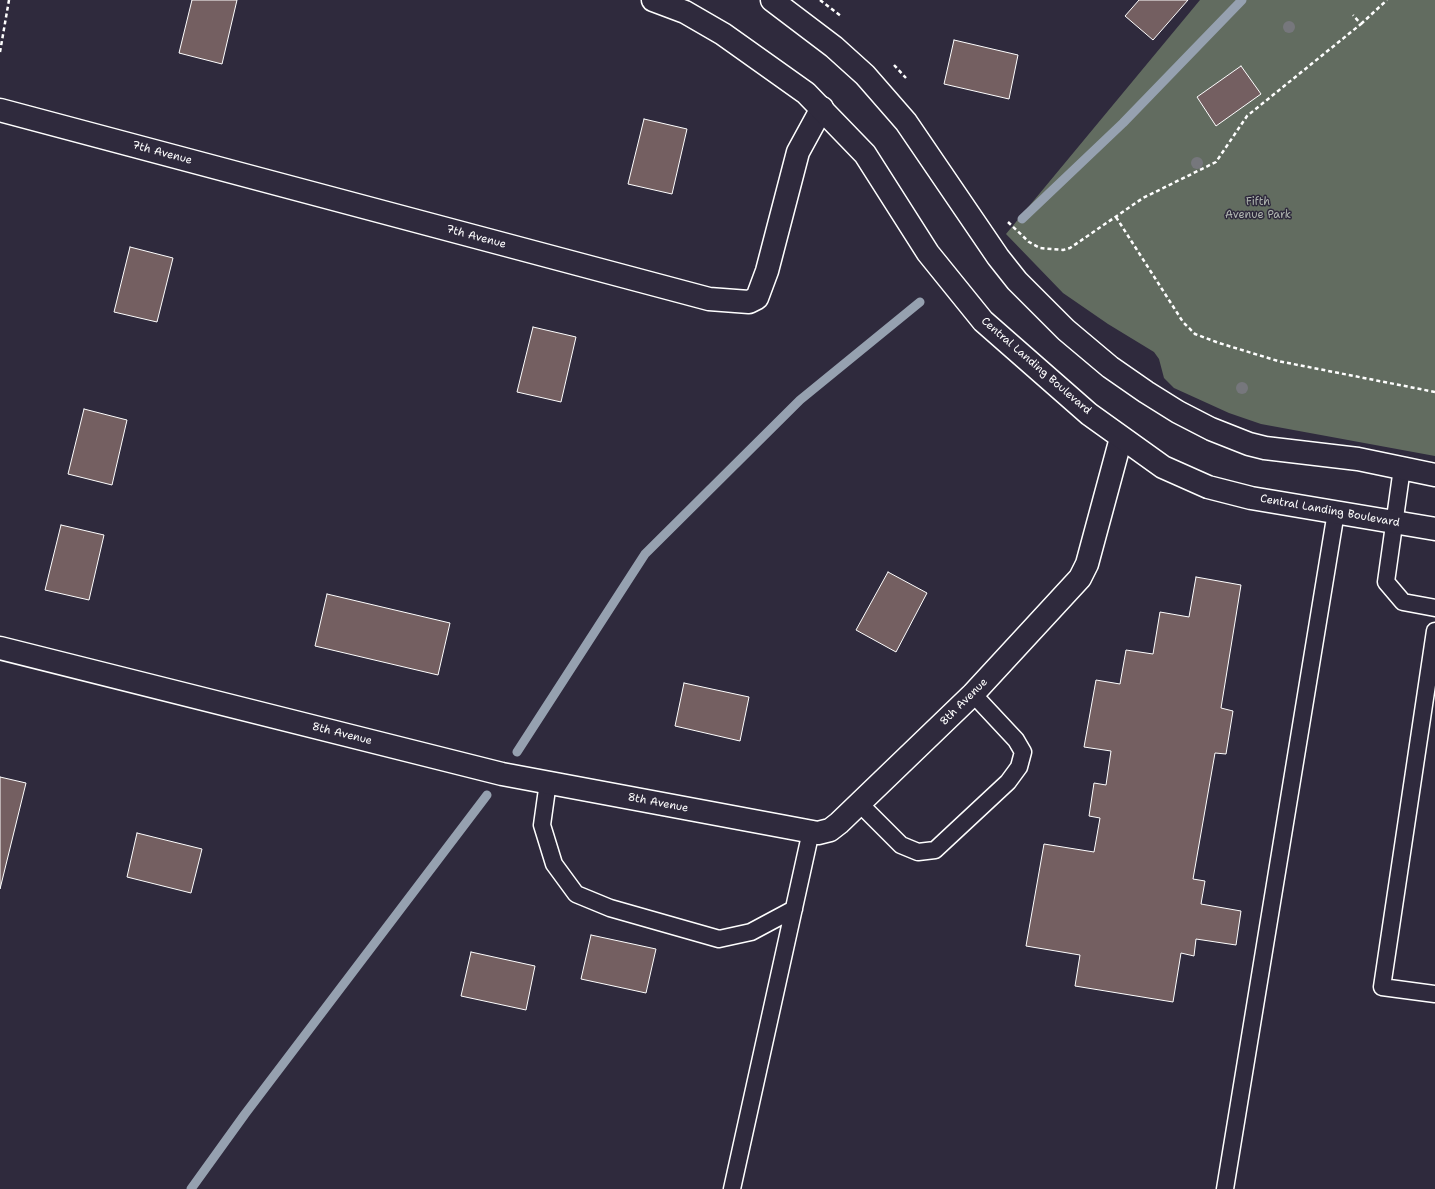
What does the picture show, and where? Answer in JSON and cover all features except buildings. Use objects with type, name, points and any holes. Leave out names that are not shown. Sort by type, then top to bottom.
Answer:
[{"type":"street","name":"Central Landing Boulevard","points":[[653,0],[685,12],[724,34],[792,82],[822,108],[865,154],[928,253],[984,321],[1089,414],[1163,467],[1208,487],[1251,498],[1435,529]]},
{"type":"street","points":[[772,0],[834,47],[865,75],[906,122],[998,257],[1017,281],[1066,330],[1110,367],[1146,392],[1188,417],[1211,429],[1249,444],[1265,448],[1358,459],[1435,475]]},
{"type":"street","name":"7th Avenue","points":[[0,110],[709,299],[749,302],[756,298],[767,271],[798,152],[822,108]]},
{"type":"street","name":"8th Avenue","points":[[0,648],[502,774],[818,833],[830,830],[860,804],[972,694],[1080,578],[1087,564],[1121,438]]},
{"type":"lane","points":[[1402,468],[1386,582],[1403,602],[1435,608]]},
{"type":"lane","points":[[1226,1189],[1336,512]]},
{"type":"lane","points":[[1435,631],[1382,986],[1435,994]]},
{"type":"lane","points":[[860,804],[901,845],[918,852],[935,850],[1008,782],[1019,767],[1023,752],[1016,740],[972,694]]},
{"type":"lane","points":[[548,782],[542,826],[554,864],[576,894],[610,908],[719,939],[751,932],[794,909]]},
{"type":"lane","points":[[732,1189],[811,832]]},
{"type":"path","points":[[0,52],[9,0]]},
{"type":"path","points":[[820,0],[843,18]]},
{"type":"path","points":[[1004,218],[1033,245],[1040,248],[1063,250],[1079,244],[1143,198],[1216,162],[1247,116],[1361,24],[1387,0]]},
{"type":"path","points":[[1353,15],[1361,24]]},
{"type":"path","points":[[889,60],[910,84]]},
{"type":"path","points":[[1116,217],[1183,322],[1195,334],[1278,361],[1435,392]]},
{"type":"green space","name":"Fifth Avenue Park","points":[[1200,0],[1435,0],[1435,456],[1261,424],[1229,413],[1174,388],[1164,378],[1159,359],[1154,352],[1108,324],[1063,293],[1006,234]]},
{"type":"waterway","points":[[1022,219],[1123,123],[1242,0]]},
{"type":"waterway","points":[[517,752],[645,554],[800,400],[920,302]]},
{"type":"waterway","points":[[191,1189],[245,1114],[487,795]]}]
